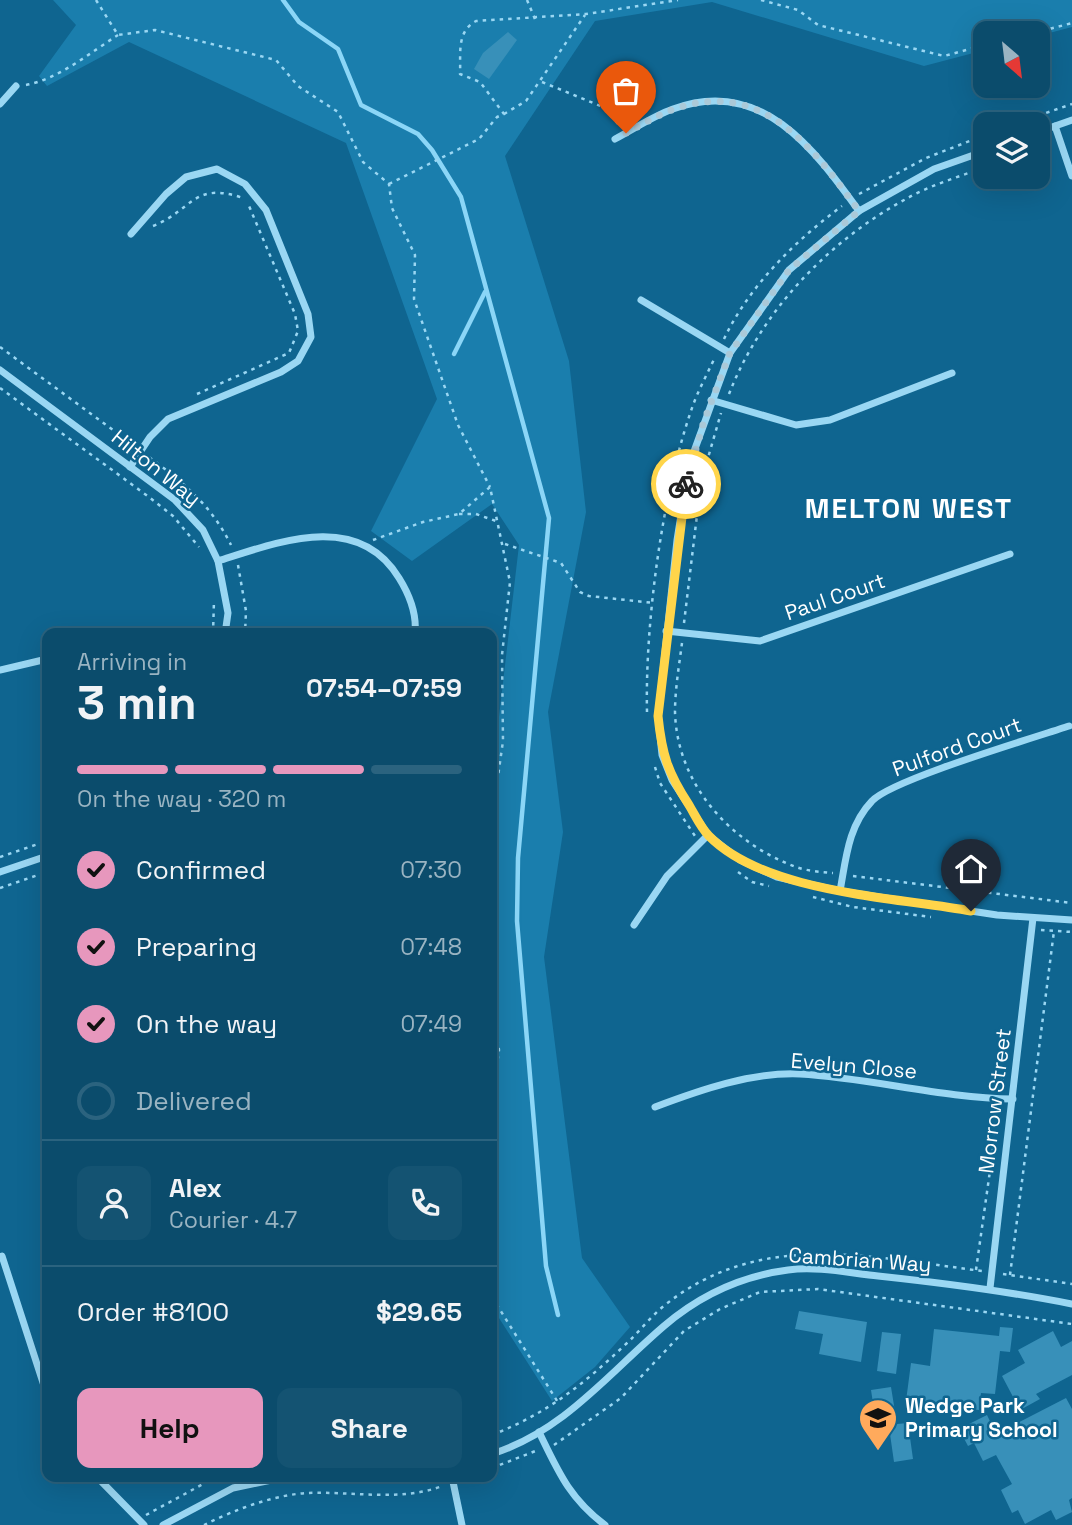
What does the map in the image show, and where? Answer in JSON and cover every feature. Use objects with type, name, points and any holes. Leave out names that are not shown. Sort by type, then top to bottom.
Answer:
[{"type":"street","points":[[0,104],[16,86]]},
{"type":"street","points":[[615,139],[673,109],[698,103],[722,102],[749,107],[776,118],[802,137],[859,211]]},
{"type":"street","points":[[1050,128],[1072,120]]},
{"type":"street","points":[[1055,126],[1072,176]]},
{"type":"street","points":[[973,155],[934,169],[859,211],[789,270],[730,353],[689,464],[666,631],[658,716],[662,755],[672,780],[708,835],[740,860],[777,877],[840,891],[1033,918],[1072,920]]},
{"type":"street","points":[[130,467],[150,438],[169,419],[281,372],[298,361],[311,337],[308,314],[266,210],[245,184],[217,169],[186,177],[166,194],[131,234]]},
{"type":"street","points":[[640,300],[730,353]]},
{"type":"street","name":"Hilton Way","points":[[0,369],[175,500],[203,530],[218,561],[228,613],[226,628]]},
{"type":"street","points":[[711,400],[796,425],[830,420],[952,373]]},
{"type":"street","points":[[218,561],[273,544],[320,535],[354,539],[379,554],[407,592],[416,628]]},
{"type":"street","name":"Paul Court","points":[[666,631],[760,641],[1010,554]]},
{"type":"street","points":[[0,670],[42,660]]},
{"type":"street","name":"Pulford Court","points":[[840,891],[851,833],[873,799],[902,784],[1069,726]]},
{"type":"street","points":[[635,925],[667,876],[708,835]]},
{"type":"street","points":[[0,872],[42,858]]},
{"type":"street","name":"Morrow Street","points":[[990,1288],[1033,918]]},
{"type":"street","name":"Evelyn Close","points":[[654,1107],[695,1091],[745,1080],[798,1074],[1013,1099]]},
{"type":"street","points":[[2,1256],[42,1380]]},
{"type":"street","name":"Cambrian Way","points":[[497,1452],[566,1416],[689,1306],[735,1283],[758,1276],[790,1269],[827,1271],[990,1288],[1072,1304]]},
{"type":"street","points":[[539,1432],[561,1479],[581,1507],[605,1525]]},
{"type":"street","points":[[102,1482],[141,1523]]},
{"type":"street","points":[[231,1482],[233,1488]]},
{"type":"street","points":[[163,1525],[233,1488],[262,1482]]},
{"type":"street","points":[[454,1482],[462,1525]]},
{"type":"path","points":[[96,0],[118,35]]},
{"type":"path","points":[[527,0],[535,19]]},
{"type":"path","points":[[504,114],[480,82],[460,74],[461,35],[467,26],[476,21],[586,14],[678,0]]},
{"type":"path","points":[[761,0],[798,10],[818,25],[944,56],[973,48]]},
{"type":"path","points":[[389,184],[479,139],[497,117],[526,101],[542,82],[586,14]]},
{"type":"path","points":[[1050,29],[1072,23]]},
{"type":"path","points":[[16,86],[36,83],[118,35],[155,30],[276,60],[298,86],[338,112],[363,162],[389,184],[392,208],[415,255],[414,299],[458,425],[490,487],[504,544],[510,583],[502,655],[503,741],[497,784]]},
{"type":"path","points":[[542,82],[603,107],[626,133]]},
{"type":"path","points":[[1049,112],[1072,104]]},
{"type":"path","points":[[648,718],[646,671],[677,460],[691,409],[720,347],[751,294],[782,258],[851,200],[926,158],[973,140]]},
{"type":"path","points":[[973,172],[906,199],[864,226],[783,298],[753,342],[725,404],[701,482],[675,713],[679,743],[696,788],[730,827],[755,848],[798,868],[1043,901],[1072,902]]},
{"type":"path","points":[[131,234],[170,219],[206,192],[226,192],[243,198],[295,314],[298,331],[289,353],[190,398]]},
{"type":"path","points":[[0,388],[149,496],[173,516],[199,547]]},
{"type":"path","points":[[131,443],[136,437]]},
{"type":"path","points":[[459,514],[490,487]]},
{"type":"path","points":[[363,544],[423,522],[459,514],[476,514],[497,522]]},
{"type":"path","points":[[504,544],[561,563],[580,592],[589,596],[654,603]]},
{"type":"path","points":[[212,589],[213,628]]},
{"type":"path","points":[[654,765],[660,783],[691,833],[701,842]]},
{"type":"path","points":[[0,857],[42,843]]},
{"type":"path","points":[[732,868],[752,882],[777,888]]},
{"type":"path","points":[[0,888],[42,874]]},
{"type":"path","points":[[802,894],[853,907],[934,917]]},
{"type":"path","points":[[1032,929],[1072,932]]},
{"type":"path","points":[[1010,1275],[1054,931]]},
{"type":"path","points":[[497,1037],[497,1065]]},
{"type":"path","points":[[497,1433],[523,1423],[558,1403],[612,1358],[663,1307],[694,1285],[723,1270],[805,1252],[992,1272],[1072,1284]]},
{"type":"path","points":[[497,1466],[560,1442],[621,1398],[684,1331],[720,1309],[760,1292],[818,1289],[1072,1324]]},
{"type":"path","points":[[497,1305],[566,1416]]},
{"type":"path","points":[[141,1523],[149,1512],[206,1482]]},
{"type":"path","points":[[204,1525],[232,1511],[304,1493],[385,1494],[435,1489],[448,1482]]},
{"type":"shaded area","points":[[53,0],[1072,0],[1072,27],[1050,33],[1050,21],[973,21],[973,53],[924,66],[712,2],[595,21],[505,156],[569,361],[586,512],[548,712],[563,832],[544,957],[582,1258],[630,1327],[595,1367],[552,1401],[497,1315],[497,734],[519,545],[492,504],[412,561],[371,531],[437,399],[346,143],[129,42],[47,86],[39,76],[76,25]]},
{"type":"building","points":[[508,32],[517,40],[489,79],[474,69],[483,53]]},
{"type":"building","points":[[799,1311],[867,1322],[861,1362],[819,1354],[823,1334],[795,1329]]},
{"type":"building","points":[[1000,1327],[1013,1328],[1010,1352],[1000,1351],[995,1394],[981,1393],[979,1410],[906,1401],[911,1363],[930,1366],[934,1329],[999,1336]]},
{"type":"building","points":[[1053,1331],[1061,1347],[1072,1341],[1072,1375],[1036,1394],[1040,1399],[1020,1410],[1002,1376],[1025,1363],[1018,1350]]},
{"type":"building","points":[[882,1332],[901,1334],[896,1374],[877,1371]]},
{"type":"building","points":[[891,1387],[897,1424],[908,1423],[913,1459],[894,1462],[889,1427],[877,1429],[871,1390]]},
{"type":"building","points":[[1066,1398],[1072,1409],[1072,1498],[1069,1500],[1072,1512],[1056,1520],[1051,1510],[1025,1524],[1018,1510],[1012,1513],[1001,1490],[1012,1484],[996,1455],[983,1461],[974,1443],[968,1446],[959,1429],[987,1415],[996,1434]]},
{"type":"waterway","points":[[283,0],[299,22],[338,49],[361,105],[418,134],[432,150],[461,197],[549,518],[518,858],[517,921],[546,1266],[558,1315]]},
{"type":"waterway","points":[[454,354],[485,292]]},
{"type":"way so far","points":[[626,133],[673,109],[698,103],[722,102],[749,107],[776,118],[802,137],[859,211],[789,270],[730,353],[689,464],[686,484]]},
{"type":"place","name":"Wedge Park Primary School","points":[[878,1452]]},
{"type":"district","name":"MELTON WEST","points":[[909,508]]},
{"type":"route","points":[[686,484],[666,631],[658,716],[662,755],[672,780],[708,835],[740,860],[777,877],[840,891],[971,911]]}]
